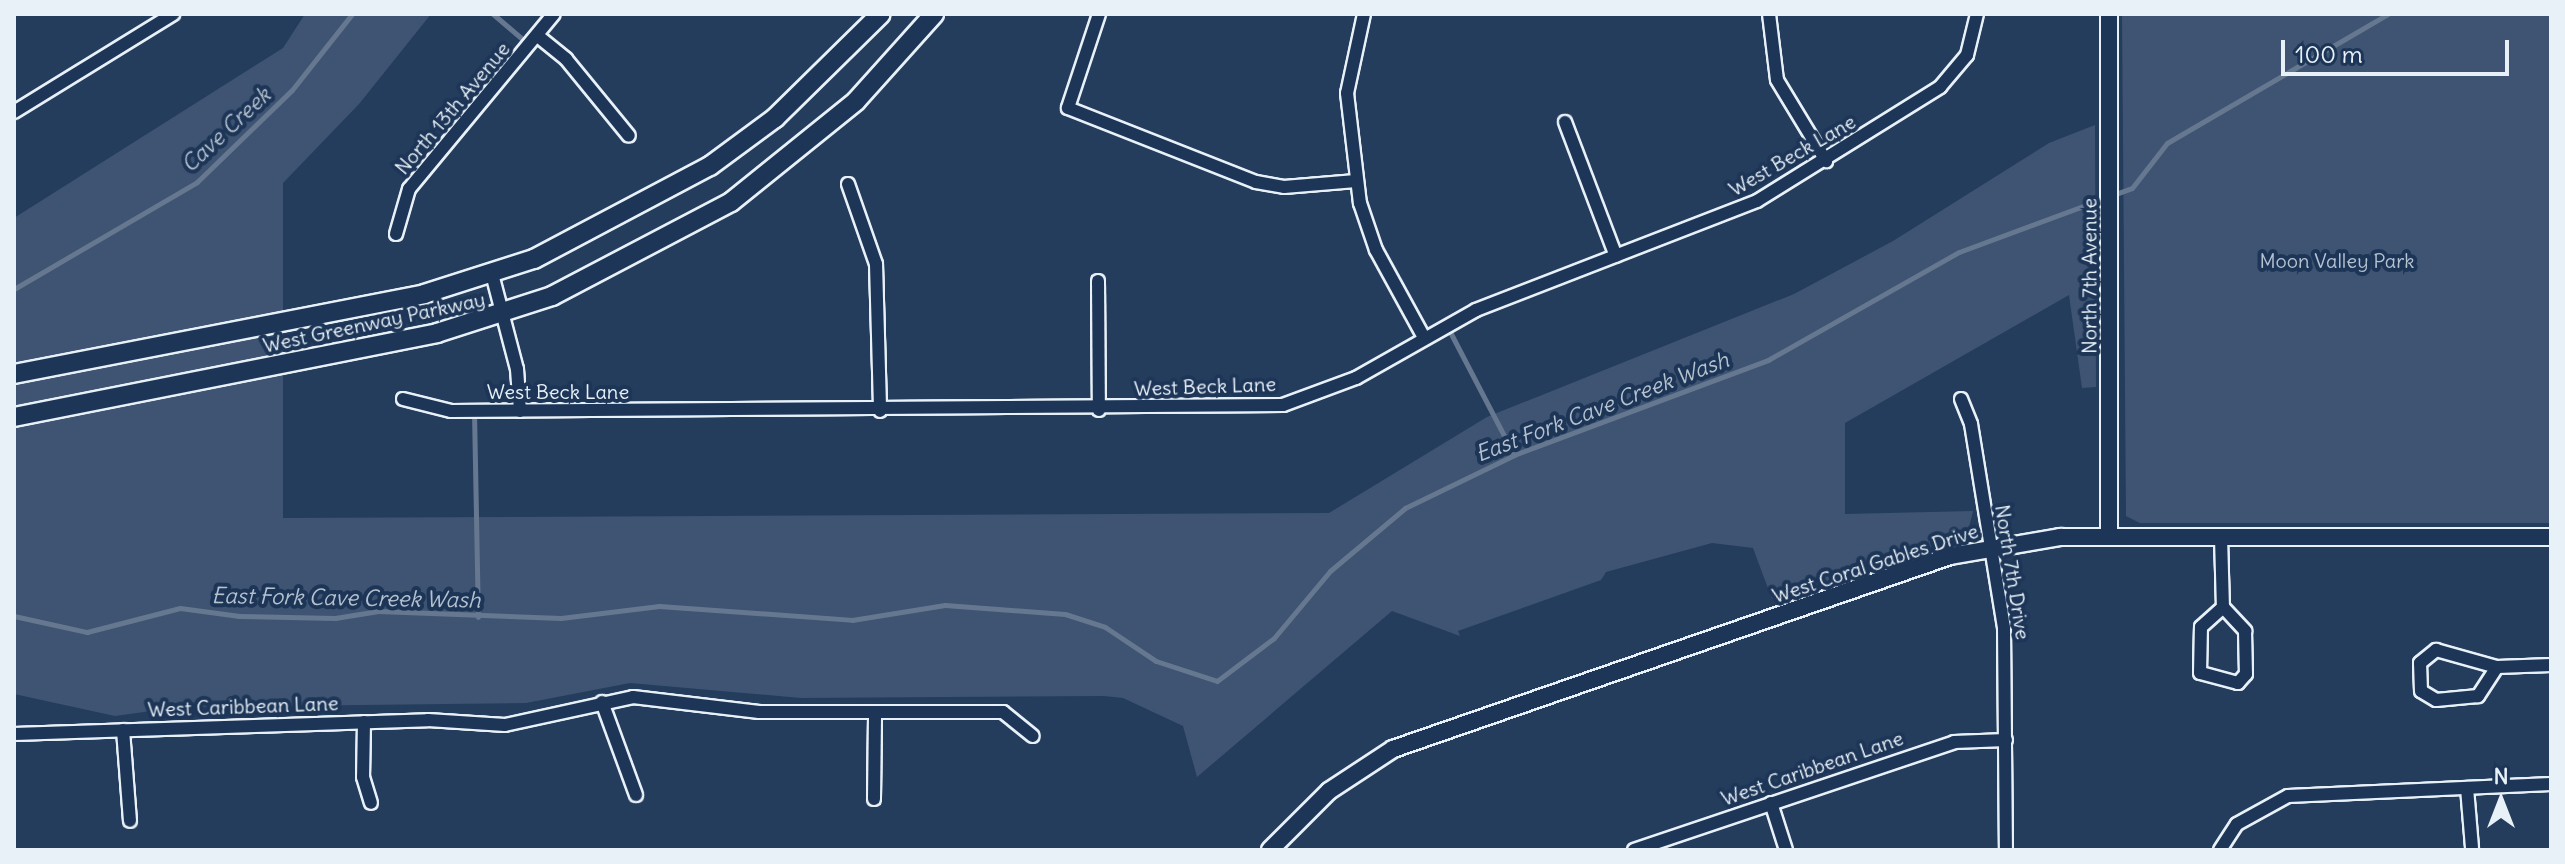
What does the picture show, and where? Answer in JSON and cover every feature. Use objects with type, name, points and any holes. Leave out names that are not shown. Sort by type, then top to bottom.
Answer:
[{"type":"main road","name":"West Greenway Parkway","points":[[22,373],[424,294],[492,274],[562,247],[710,166],[775,118],[881,14]]},
{"type":"main road","name":"West Greenway Parkway","points":[[14,417],[504,316],[680,234],[731,202],[856,101],[934,14]]},
{"type":"street","points":[[140,14],[148,28]]},
{"type":"street","points":[[14,112],[173,14]]},
{"type":"street","name":"North 13th Avenue","points":[[396,234],[409,189],[539,37],[554,14]]},
{"type":"street","points":[[1099,14],[1068,108],[1256,182],[1284,187],[1356,181]]},
{"type":"street","points":[[1364,14],[1348,85],[1356,181],[1376,250],[1423,336]]},
{"type":"street","points":[[1769,14],[1777,80],[1826,161]]},
{"type":"street","name":"West Beck Lane","points":[[403,399],[432,409],[520,411],[1099,410],[1283,405],[1356,378],[1423,336],[1616,256],[1731,213],[1826,161],[1940,87],[1967,55],[1977,14]]},
{"type":"street","name":"North 7th Avenue","points":[[2109,14],[2109,537]]},
{"type":"street","points":[[539,37],[566,59],[629,136]]},
{"type":"street","points":[[1565,122],[1616,256]]},
{"type":"street","points":[[848,184],[878,276],[880,411]]},
{"type":"street","points":[[492,274],[504,316],[520,411]]},
{"type":"street","points":[[1098,281],[1099,410]]},
{"type":"street","name":"North 7th Drive","points":[[1961,399],[1971,424],[2004,628],[2006,850]]},
{"type":"street","name":"West Coral Gables Drive","points":[[1270,850],[1329,791],[1421,737],[1991,546],[2109,537],[2551,537]]},
{"type":"street","points":[[2221,537],[2223,607],[2245,631],[2246,674],[2238,683],[2200,673],[2201,627],[2223,607]]},
{"type":"street","points":[[2497,667],[2478,696],[2429,699],[2421,691],[2420,663],[2436,650],[2497,667],[2551,665]]},
{"type":"street","name":"West Caribbean Lane","points":[[14,734],[364,722],[532,723],[602,702],[633,697],[748,712],[1003,712],[1033,736]]},
{"type":"street","points":[[602,702],[636,795]]},
{"type":"street","points":[[874,799],[875,713]]},
{"type":"street","name":"West Caribbean Lane","points":[[364,722],[363,777],[371,803]]},
{"type":"street","name":"West Caribbean Lane","points":[[123,730],[130,821]]},
{"type":"street","name":"West Caribbean Lane","points":[[1634,850],[1954,742],[2006,740]]},
{"type":"street","points":[[2220,850],[2237,824],[2288,796],[2551,784]]},
{"type":"street","points":[[2467,788],[2472,849]]},
{"type":"street","points":[[1771,803],[1786,850]]},
{"type":"green space","points":[[305,14],[431,14],[359,104],[283,183],[283,518],[1329,513],[1487,417],[1794,294],[1893,241],[2049,143],[2095,125],[2096,387],[2082,388],[2069,295],[1845,423],[1845,514],[1973,511],[1967,535],[1772,599],[1753,548],[1712,543],[1606,572],[1601,580],[1458,631],[1460,636],[1392,611],[1197,777],[1183,726],[1123,698],[1104,696],[801,698],[630,683],[526,703],[180,707],[115,716],[14,694],[14,218],[283,48]]},
{"type":"green space","name":"Moon Valley Park","points":[[2122,14],[2551,14],[2551,523],[2140,523],[2126,516]]},
{"type":"waterway","name":"Cave Creek","points":[[14,289],[197,182],[292,90],[352,14]]},
{"type":"waterway","points":[[493,14],[527,43]]},
{"type":"waterway","name":"East Fork Cave Creek Wash","points":[[14,616],[87,632],[180,608],[239,616],[335,618],[378,611],[561,618],[659,606],[852,620],[945,605],[1065,614],[1105,627],[1156,661],[1217,681],[1274,638],[1330,571],[1405,508],[1514,455],[1768,360],[1959,252],[2132,188],[2167,143],[2388,14]]},
{"type":"waterway","points":[[1448,328],[1514,455]]},
{"type":"waterway","points":[[474,412],[478,617]]}]
